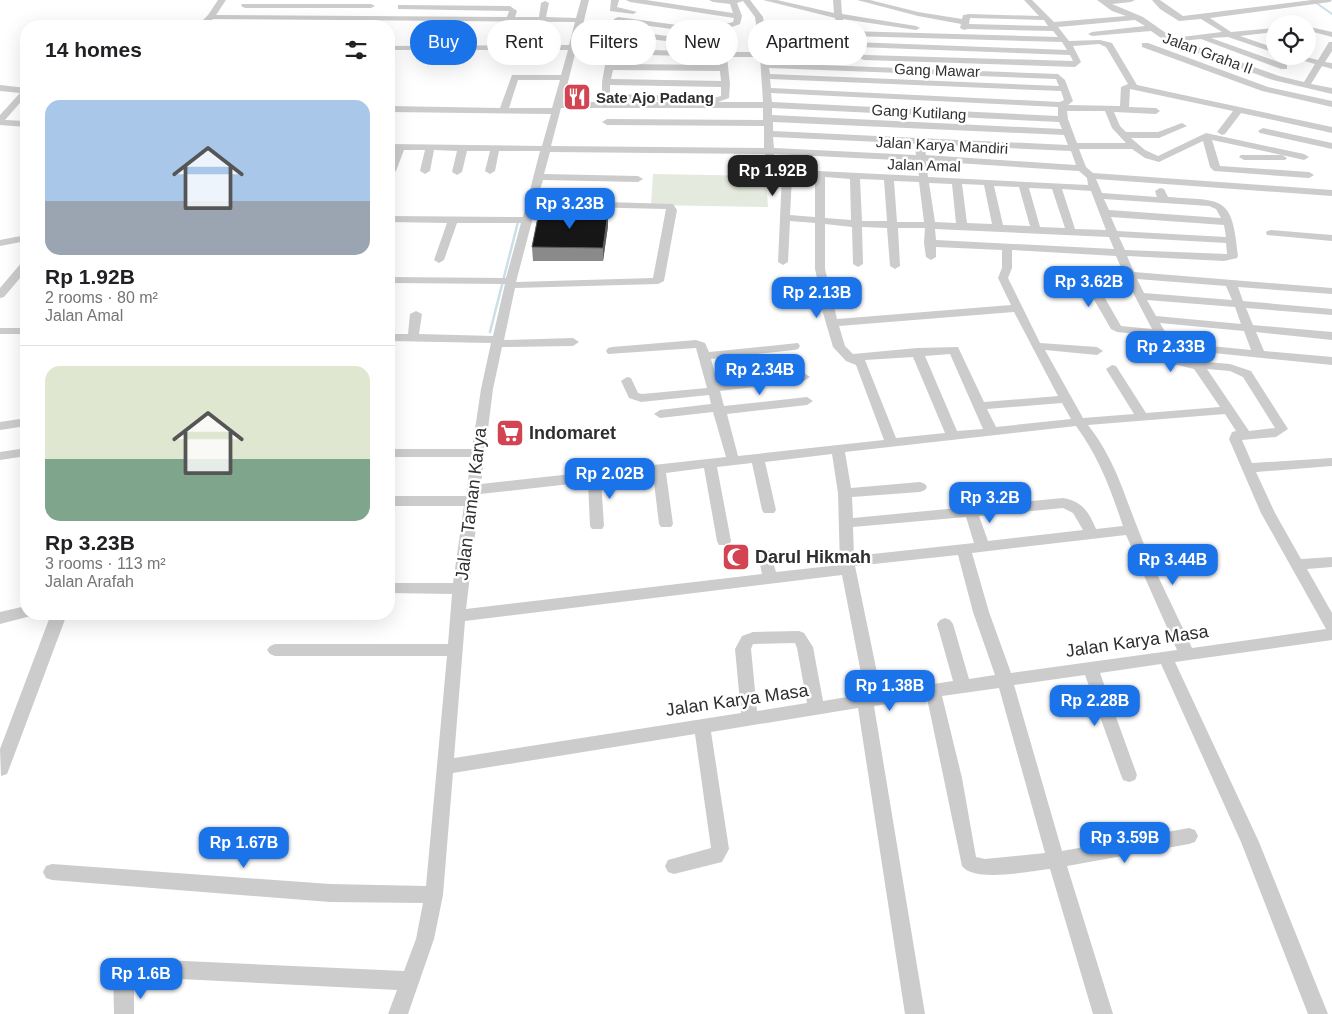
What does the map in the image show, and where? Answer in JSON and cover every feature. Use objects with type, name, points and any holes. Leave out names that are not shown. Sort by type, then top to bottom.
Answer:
[{"type":"street","points":[[208,20],[222,0]]},
{"type":"street","name":"Jalan Taman Karya","points":[[580,20],[586,0]]},
{"type":"street","points":[[616,0],[613,8],[616,10],[729,26],[736,24],[738,16],[736,1],[713,0]]},
{"type":"street","points":[[632,0],[738,16]]},
{"type":"street","points":[[746,0],[759,20]]},
{"type":"street","points":[[767,0],[837,16],[912,27],[917,29],[918,35]]},
{"type":"street","points":[[837,0],[838,20]]},
{"type":"street","points":[[861,0],[965,24],[1052,27],[1134,17]]},
{"type":"street","points":[[867,56],[1074,64],[1077,62],[1066,42],[1028,0]]},
{"type":"street","points":[[1103,1],[1130,0]]},
{"type":"street","points":[[1156,0],[1163,7],[1182,19],[1330,0]]},
{"type":"street","points":[[1103,1],[1153,28],[1170,40],[1276,78],[1332,91]]},
{"type":"street","points":[[238,17],[247,3],[304,6],[372,3],[365,19]]},
{"type":"street","points":[[542,20],[545,3]]},
{"type":"street","points":[[211,17],[510,20],[513,11],[512,8],[402,4],[395,18]]},
{"type":"street","points":[[297,18],[304,6]]},
{"type":"street","points":[[981,61],[976,48],[966,37],[966,17],[1044,18]]},
{"type":"street","points":[[1203,17],[1231,35],[1266,47]]},
{"type":"street","points":[[1213,23],[1244,19]]},
{"type":"street","points":[[617,20],[630,20]]},
{"type":"street","points":[[1092,34],[1153,28]]},
{"type":"street","points":[[1316,30],[1332,35]]},
{"type":"street","name":"Jalan Graha II","points":[[1266,31],[1144,44],[1264,88],[1332,103]]},
{"type":"street","points":[[867,34],[1100,42],[1109,45],[1134,87]]},
{"type":"street","points":[[1199,37],[1284,67],[1276,78],[1264,88]]},
{"type":"street","points":[[1262,46],[1266,41]]},
{"type":"street","points":[[1306,85],[1332,44]]},
{"type":"street","points":[[867,46],[976,48],[1073,53]]},
{"type":"street","points":[[395,48],[571,49]]},
{"type":"street","name":"Jalan Taman Karya","points":[[398,1014],[425,939],[434,895],[460,588],[477,453],[496,342],[571,60]]},
{"type":"street","points":[[1207,68],[1226,60]]},
{"type":"street","points":[[1316,62],[1332,66]]},
{"type":"street","points":[[783,262],[786,218],[786,173],[774,172],[771,169],[766,76],[768,65],[1057,77],[1060,78],[1069,102],[1063,106]]},
{"type":"street","points":[[609,67],[725,68],[726,84],[724,98],[719,100],[615,99],[605,97],[609,67]]},
{"type":"street","points":[[914,71],[915,125],[922,158],[930,226],[930,257]]},
{"type":"street","name":"Gang Mawar","points":[[766,76],[1064,89]]},
{"type":"street","points":[[504,110],[515,77],[566,78]]},
{"type":"street","points":[[606,82],[726,84]]},
{"type":"street","points":[[1121,109],[1125,106],[1125,87],[1134,87],[1332,130]]},
{"type":"street","points":[[0,88],[20,90]]},
{"type":"street","points":[[767,90],[1156,111]]},
{"type":"street","points":[[0,121],[20,98]]},
{"type":"street","points":[[395,109],[504,110],[768,104],[1063,119]]},
{"type":"street","points":[[678,105],[678,123]]},
{"type":"street","points":[[1063,106],[1063,119],[1068,132],[1096,192],[1120,253],[1151,319],[1167,345],[1179,362],[1235,368],[1245,373],[1282,429],[1276,433],[1237,436],[1235,439],[1268,513],[1332,626]]},
{"type":"street","points":[[1108,109],[1116,126],[1134,146],[1150,158],[1159,159],[1206,136],[1304,156]]},
{"type":"street","points":[[1222,132],[1239,110]]},
{"type":"street","points":[[1266,116],[1262,135],[1332,146]]},
{"type":"street","points":[[0,121],[20,123]]},
{"type":"street","name":"Gang Kutilang","points":[[607,122],[769,121],[1068,132]]},
{"type":"street","points":[[1125,135],[1159,135],[1182,126]]},
{"type":"street","points":[[770,134],[919,142],[1074,147],[1134,146]]},
{"type":"street","points":[[1206,136],[1216,169],[1309,175]]},
{"type":"street","points":[[1236,142],[1250,172]]},
{"type":"street","name":"Jalan Karya Mandiri","points":[[395,147],[769,151],[922,158],[1086,172],[1156,181],[1332,194]]},
{"type":"street","points":[[395,161],[401,147]]},
{"type":"street","points":[[425,171],[430,147]]},
{"type":"street","points":[[457,172],[464,147]]},
{"type":"street","points":[[490,171],[495,148]]},
{"type":"street","points":[[1244,157],[1304,156]]},
{"type":"street","points":[[1304,156],[1314,192]]},
{"type":"street","name":"Jalan Amal","points":[[786,173],[1056,186],[1164,200],[1215,204],[1222,210],[1228,222]]},
{"type":"street","points":[[820,174],[820,269],[825,287],[827,306],[839,347],[850,358],[858,360],[862,364],[891,442]]},
{"type":"street","points":[[539,176],[638,179]]},
{"type":"street","points":[[855,176],[858,264]]},
{"type":"street","points":[[889,178],[895,266]]},
{"type":"street","points":[[957,181],[962,226]]},
{"type":"street","points":[[1156,181],[1164,200]]},
{"type":"street","points":[[988,182],[998,228]]},
{"type":"street","points":[[1023,184],[1036,230]]},
{"type":"street","points":[[1056,186],[1071,232]]},
{"type":"street","points":[[395,280],[511,283],[658,281],[672,210],[670,206],[532,203]]},
{"type":"street","points":[[929,243],[1227,258],[1233,256],[1228,222],[1105,213]]},
{"type":"street","points":[[786,218],[858,224],[962,226],[1232,240]]},
{"type":"street","points":[[395,219],[528,220]]},
{"type":"street","points":[[439,260],[453,219]]},
{"type":"street","points":[[1271,233],[1332,238]]},
{"type":"street","points":[[0,243],[20,239]]},
{"type":"street","points":[[1007,248],[1007,268],[1003,278],[1036,346],[1078,422],[1094,442],[1111,473],[1131,530],[1187,654]]},
{"type":"street","points":[[0,295],[20,271]]},
{"type":"street","points":[[1159,333],[1117,329],[1092,286],[1095,283],[1132,279],[1230,282],[1332,291]]},
{"type":"street","points":[[1230,282],[1259,354]]},
{"type":"street","points":[[1140,296],[1332,312]]},
{"type":"street","points":[[832,324],[1018,308]]},
{"type":"street","points":[[413,337],[416,314]]},
{"type":"street","points":[[1151,319],[1332,336]]},
{"type":"street","points":[[0,331],[20,331]]},
{"type":"street","points":[[395,337],[496,342],[573,342]]},
{"type":"street","points":[[612,351],[696,344],[701,346],[732,460]]},
{"type":"street","points":[[1167,345],[1332,361]]},
{"type":"street","points":[[704,356],[794,346]]},
{"type":"street","points":[[1036,346],[1097,350]]},
{"type":"street","points":[[850,358],[954,350],[991,432]]},
{"type":"street","points":[[917,352],[952,436]]},
{"type":"street","points":[[1197,364],[1246,436]]},
{"type":"street","points":[[1112,369],[1142,417]]},
{"type":"street","points":[[627,381],[633,395],[640,398],[804,377]]},
{"type":"street","points":[[979,406],[1066,399]]},
{"type":"street","points":[[660,414],[808,401]]},
{"type":"street","points":[[395,500],[471,495],[594,476],[891,442],[1078,422],[1229,410]]},
{"type":"street","points":[[0,426],[20,423]]},
{"type":"street","points":[[838,448],[845,493],[848,566],[870,700],[915,1014]]},
{"type":"street","points":[[0,456],[20,453]]},
{"type":"street","points":[[395,453],[477,453]]},
{"type":"street","points":[[758,458],[769,510]]},
{"type":"street","points":[[1248,468],[1332,462]]},
{"type":"street","points":[[710,464],[724,541]]},
{"type":"street","points":[[659,470],[666,524]]},
{"type":"street","points":[[594,476],[597,526]]},
{"type":"street","points":[[845,493],[920,487]]},
{"type":"street","points":[[847,522],[1063,503],[1072,504],[1083,515],[1091,534]]},
{"type":"street","points":[[971,512],[983,547]]},
{"type":"street","points":[[458,616],[770,578],[963,548],[1131,530]]},
{"type":"street","points":[[963,548],[981,612],[1005,680],[1056,860],[1103,1014]]},
{"type":"street","points":[[765,555],[770,578]]},
{"type":"street","points":[[1296,565],[1332,562]]},
{"type":"street","points":[[395,588],[460,588]]},
{"type":"street","points":[[0,618],[20,613]]},
{"type":"street","points":[[1,769],[57,620]]},
{"type":"street","points":[[945,624],[963,687]]},
{"type":"street","name":"Jalan Karya Masa","points":[[444,767],[702,725],[1332,634]]},
{"type":"street","points":[[750,718],[743,649],[747,640],[753,638],[800,637],[805,647],[816,709]]},
{"type":"street","points":[[275,650],[455,650]]},
{"type":"street","points":[[1165,658],[1250,842],[1318,1014]]},
{"type":"street","points":[[1091,670],[1129,774]]},
{"type":"street","points":[[933,691],[953,778],[968,860],[971,864],[985,868],[1056,860],[1189,836]]},
{"type":"street","points":[[674,866],[716,856],[720,849],[702,725]]},
{"type":"street","points":[[52,872],[330,892],[434,895]]},
{"type":"street","points":[[124,1014],[124,978],[132,970],[140,968],[410,981]]},
{"type":"shaded area","points":[[653,174],[766,176],[768,207],[651,205]]},
{"type":"building","points":[[539,212],[608,213],[603,248],[532,247]]},
{"type":"waterway","points":[[1312,0],[1332,14]]},
{"type":"waterway","points":[[490,332],[518,222]]},
{"type":"place","name":"Sate Ajo Padang","points":[[577,97]]},
{"type":"place","name":"Indomaret","points":[[510,433]]},
{"type":"place","name":"Darul Hikmah","points":[[736,557]]}]
